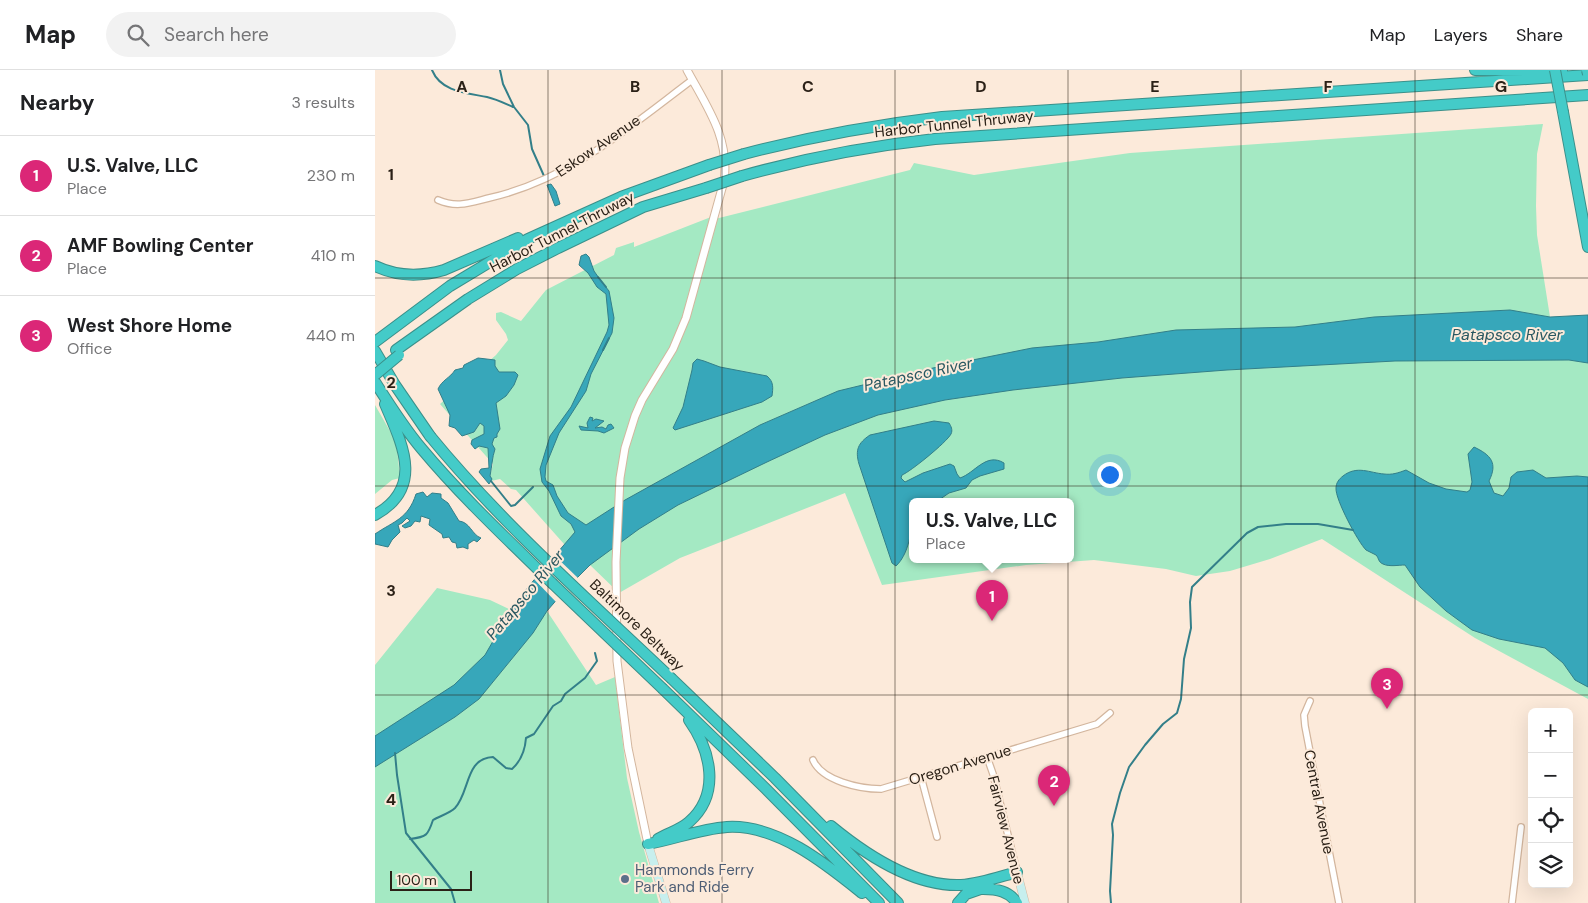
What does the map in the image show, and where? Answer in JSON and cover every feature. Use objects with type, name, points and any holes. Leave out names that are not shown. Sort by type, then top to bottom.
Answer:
[{"type":"highway","points":[[1475,70],[1588,72]]},
{"type":"highway","points":[[1555,70],[1588,247]]},
{"type":"highway","name":"Harbor Tunnel Thruway","points":[[375,342],[450,286],[521,243],[621,197],[744,154],[839,132],[942,117],[1588,72]]},
{"type":"highway","name":"Harbor Tunnel Thruway","points":[[375,367],[397,353],[468,299],[517,269],[643,207],[742,176],[833,154],[935,138],[1588,95]]},
{"type":"highway","points":[[375,266],[408,276],[438,272],[569,216],[621,197]]},
{"type":"highway","name":"Baltimore Beltway","points":[[375,351],[395,385],[430,436],[455,467],[501,516],[775,778],[898,903]]},
{"type":"highway","points":[[375,375],[397,353]]},
{"type":"highway","points":[[375,382],[399,437],[406,465],[406,474],[401,491],[391,504],[375,514]]},
{"type":"highway","name":"Baltimore Beltway","points":[[375,382],[420,447],[492,525],[673,698],[879,903]]},
{"type":"highway","points":[[648,844],[678,830],[696,815],[702,806],[710,782],[708,757],[704,745],[691,722],[673,698]]},
{"type":"highway","points":[[775,778],[851,842],[865,852],[911,876],[937,884],[963,885],[1018,875]]},
{"type":"highway","points":[[648,844],[720,828],[745,828],[761,832],[779,838],[829,866],[873,903]]},
{"type":"highway","points":[[958,903],[966,894],[1018,875]]},
{"type":"highway","points":[[979,888],[1002,891],[1017,903]]},
{"type":"main road","points":[[648,844],[666,903]]},
{"type":"main road","name":"Fairview Avenue","points":[[1018,875],[1025,903]]},
{"type":"street","points":[[648,844],[628,748],[617,660],[615,562],[619,486],[623,456],[635,416],[677,341],[687,318],[724,181],[726,158],[723,142],[716,124],[687,70]]},
{"type":"street","name":"Eskow Avenue","points":[[437,200],[456,205],[521,190],[541,182],[590,155],[692,80]]},
{"type":"street","name":"Central Avenue","points":[[1310,701],[1304,715],[1305,726],[1339,903]]},
{"type":"street","name":"Oregon Avenue","points":[[813,760],[816,766],[824,773],[865,789],[881,789],[1097,724],[1110,713]]},
{"type":"street","name":"Fairview Avenue","points":[[987,758],[993,774],[1018,875]]},
{"type":"street","points":[[921,777],[937,837]]},
{"type":"street","points":[[1513,903],[1521,827]]},
{"type":"green space","points":[[1543,124],[1537,154],[1537,235],[1550,317],[1588,359],[1588,699],[1475,638],[1322,539],[1270,559],[1230,571],[1196,576],[1166,569],[1094,560],[1074,561],[1074,498],[909,498],[909,563],[1053,563],[882,585],[845,493],[680,558],[619,593],[590,565],[564,544],[516,490],[511,489],[500,479],[491,481],[490,476],[493,464],[440,404],[496,355],[508,340],[496,320],[496,313],[501,312],[521,321],[546,290],[614,255],[616,248],[634,242],[634,247],[711,217],[719,218],[910,170],[914,163],[974,175],[1130,153]]},
{"type":"green space","points":[[375,405],[394,438],[400,478],[392,480],[375,494]]},
{"type":"green space","points":[[437,588],[490,600],[511,610],[547,611],[596,685],[615,677],[627,778],[639,832],[659,903],[375,903],[375,665]]},
{"type":"water","points":[[551,184],[556,191],[560,204],[555,206],[547,185]]},
{"type":"water","name":"Patapsco River","points":[[586,254],[594,271],[609,291],[614,318],[612,333],[591,374],[586,391],[559,433],[546,465],[545,477],[546,481],[553,485],[557,496],[568,513],[586,525],[625,500],[760,425],[838,391],[933,368],[1032,348],[1098,342],[1176,330],[1295,327],[1374,317],[1510,310],[1550,317],[1588,315],[1588,363],[1569,360],[1395,361],[1227,370],[1122,378],[1013,390],[945,400],[878,415],[825,435],[767,462],[678,505],[639,529],[590,565],[566,589],[479,699],[455,717],[375,767],[375,736],[454,685],[485,655],[511,610],[575,532],[571,524],[561,516],[549,491],[542,482],[540,469],[550,436],[571,407],[609,325],[606,294],[597,287],[588,273],[579,265],[581,256]]},
{"type":"water","points":[[478,358],[495,360],[495,366],[499,372],[515,372],[518,375],[506,396],[496,403],[500,429],[492,444],[495,449],[490,476],[492,479],[489,484],[479,472],[481,469],[489,468],[488,448],[479,446],[475,449],[471,444],[472,440],[484,434],[484,426],[480,423],[474,432],[462,436],[455,428],[449,426],[450,415],[438,389],[455,370],[463,368],[464,365]]},
{"type":"water","points":[[697,359],[720,367],[767,376],[772,383],[772,396],[762,402],[675,430],[673,428],[683,407],[693,363]]},
{"type":"water","points":[[590,417],[593,418],[592,421],[596,419],[604,421],[595,428],[602,427],[606,429],[611,424],[614,428],[604,433],[581,430],[579,426],[588,428],[587,423]]},
{"type":"water","points":[[934,421],[949,423],[952,430],[951,434],[928,456],[902,475],[901,478],[905,482],[923,473],[950,464],[954,466],[960,478],[981,464],[992,460],[1004,463],[1004,469],[980,476],[972,480],[966,488],[949,493],[942,498],[909,498],[909,540],[905,553],[896,566],[892,563],[857,455],[858,447],[870,435]]},
{"type":"water","points":[[1474,447],[1485,453],[1491,460],[1493,469],[1489,481],[1494,493],[1503,496],[1509,488],[1511,477],[1517,472],[1533,470],[1546,478],[1588,477],[1588,687],[1575,680],[1563,663],[1545,648],[1499,639],[1472,630],[1446,611],[1420,587],[1405,565],[1391,566],[1380,562],[1376,555],[1366,550],[1362,545],[1339,501],[1336,488],[1339,480],[1348,473],[1358,470],[1390,474],[1406,470],[1429,483],[1446,489],[1467,492],[1470,490],[1472,482],[1468,454]]},
{"type":"water","points":[[423,492],[427,497],[432,493],[441,494],[441,498],[448,503],[459,521],[466,524],[481,538],[477,542],[474,540],[468,544],[468,549],[463,547],[457,548],[456,543],[452,542],[449,537],[443,538],[442,534],[429,525],[430,519],[421,516],[420,522],[415,521],[411,526],[405,528],[402,526],[410,521],[407,518],[398,525],[400,532],[388,547],[375,544],[375,534],[405,514],[416,494]]},
{"type":"pier","points":[[553,554],[579,579],[557,603],[533,578]]},
{"type":"waterway","points":[[432,70],[436,77],[448,87],[500,101],[513,107]]},
{"type":"waterway","points":[[500,70],[503,84],[514,107],[528,125],[532,149],[544,176]]},
{"type":"waterway","points":[[598,277],[606,287]]},
{"type":"waterway","points":[[603,350],[609,338]]},
{"type":"waterway","points":[[491,481],[511,506],[515,505],[533,487]]},
{"type":"waterway","points":[[1111,903],[1112,824],[1129,767],[1163,724],[1177,713],[1181,699],[1184,659],[1191,628],[1190,602],[1192,587],[1247,533],[1258,527],[1286,524],[1318,524],[1353,530]]},
{"type":"waterway","points":[[410,839],[426,834],[433,820],[455,808],[477,763],[493,757],[506,768],[512,769],[518,763],[525,747],[526,738],[534,734],[553,706],[561,701],[565,694],[585,678],[597,661],[595,653]]},
{"type":"waterway","points":[[395,753],[406,833],[451,889],[455,903]]},
{"type":"place","name":"U.S. Valve, LLC","points":[[992,621]]},
{"type":"place","name":"West Shore Home","points":[[1387,709]]},
{"type":"place","name":"AMF Bowling Center","points":[[1054,806]]},
{"type":"place","name":"Hammonds Ferry Park and Ride","points":[[625,879]]}]
